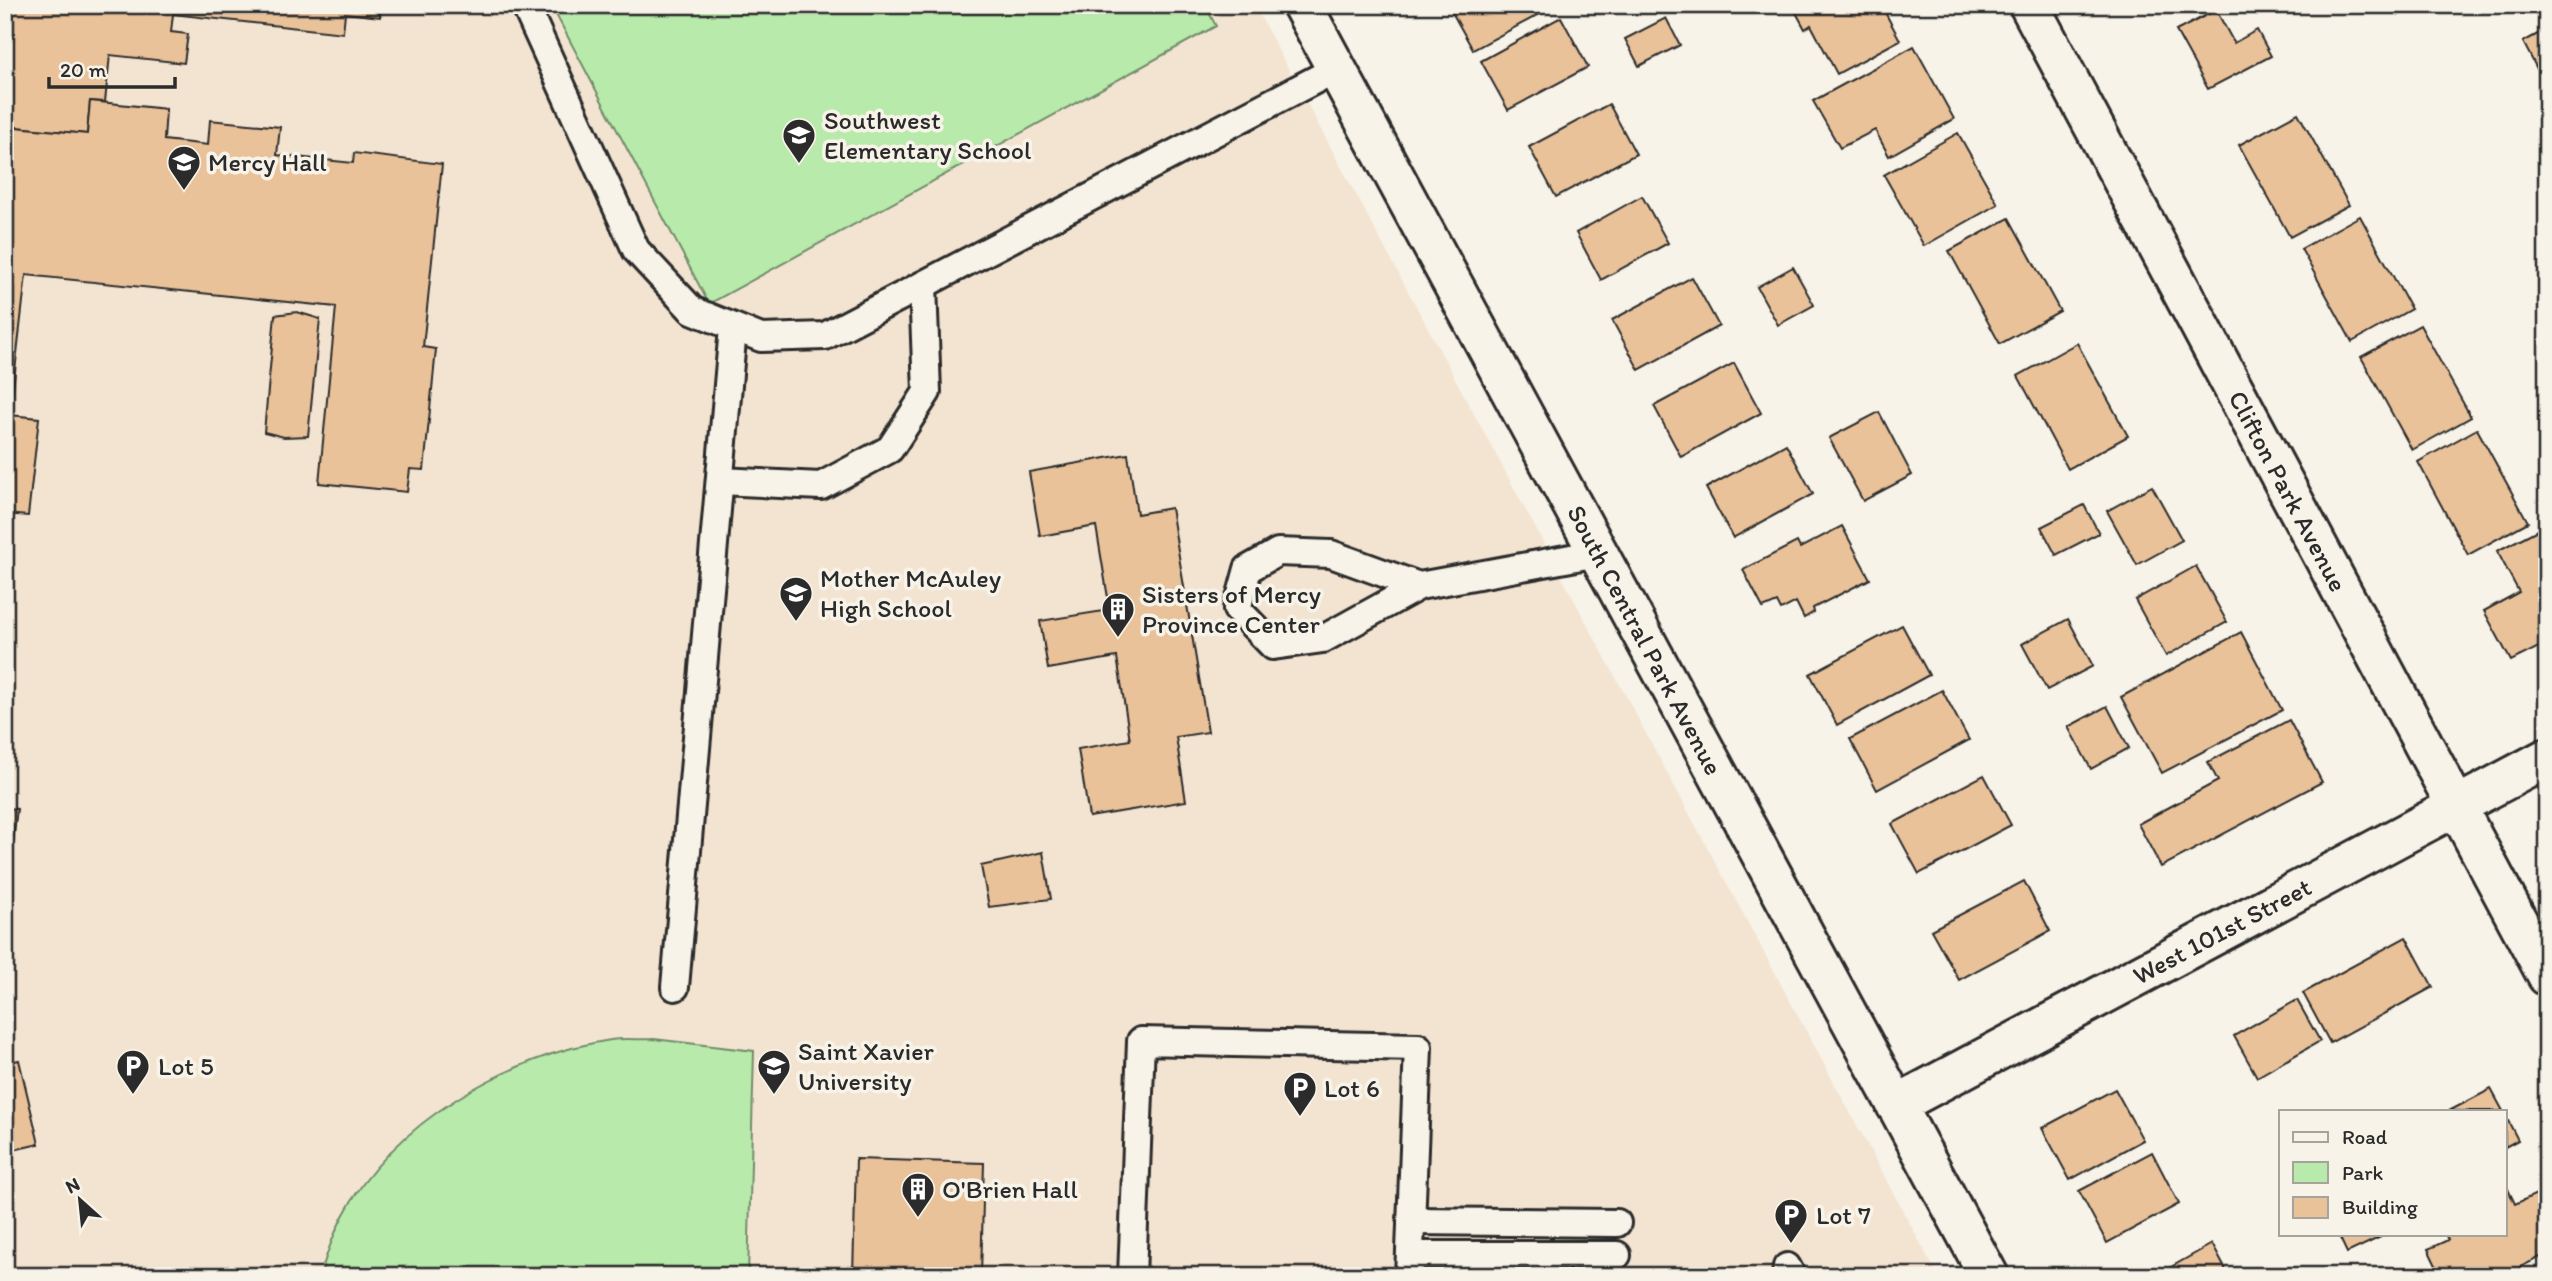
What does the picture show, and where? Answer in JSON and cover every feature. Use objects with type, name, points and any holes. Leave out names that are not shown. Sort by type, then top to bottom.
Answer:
[{"type":"street","name":"South Central Park Avenue","points":[[1301,5],[1989,1276]]},
{"type":"street","name":"Clifton Park Avenue","points":[[2029,5],[2547,976]]},
{"type":"street","name":"West 101st Street","points":[[1896,1105],[2547,758]]},
{"type":"lane","points":[[525,5],[636,250],[692,310],[761,338],[825,336],[1336,69]]},
{"type":"lane","points":[[720,481],[821,486],[890,449],[927,392],[923,285]]},
{"type":"lane","points":[[675,987],[733,328]]},
{"type":"lane","points":[[1419,586],[1331,554],[1278,552],[1248,569],[1237,609],[1273,646],[1324,639],[1419,586],[1598,553]]},
{"type":"lane","points":[[1132,1276],[1141,1041],[1418,1046],[1410,1265],[1616,1255]]},
{"type":"lane","points":[[1411,1221],[1617,1223]]},
{"type":"lane","points":[[1786,1276],[1787,1266],[1792,1276]]},
{"type":"shaded area","name":"Mother McAuley High School","points":[[5,5],[1254,5],[1938,1276],[5,1276]]},
{"type":"green space","name":"Southwest Elementary School","points":[[551,5],[1205,5],[1216,26],[709,304]]},
{"type":"green space","points":[[654,1039],[754,1051],[748,1276],[320,1276],[339,1223],[364,1183],[391,1152],[422,1124],[457,1099],[534,1060],[573,1048],[611,1040]]},
{"type":"building","points":[[5,5],[381,5],[380,17],[345,13],[343,33],[173,14],[171,32],[188,34],[184,63],[110,55],[105,102],[90,101],[87,134],[5,126]]},
{"type":"building","points":[[1448,5],[1552,5],[1553,7],[1473,50]]},
{"type":"building","points":[[1792,5],[1881,5],[1900,40],[1837,74],[1811,25],[1805,29]]},
{"type":"building","points":[[2216,10],[2234,43],[2257,30],[2271,56],[2208,89],[2176,31]]},
{"type":"building","points":[[1561,17],[1588,67],[1508,110],[1481,61]]},
{"type":"building","points":[[1666,18],[1680,45],[1639,66],[1625,39]]},
{"type":"building","points":[[2547,29],[2547,88],[2523,42]]},
{"type":"building","points":[[1914,46],[1954,119],[1889,156],[1875,130],[1840,148],[1813,101]]},
{"type":"building","points":[[90,101],[166,109],[164,140],[208,145],[210,120],[280,127],[277,155],[353,163],[354,153],[442,164],[423,347],[436,349],[424,470],[410,469],[407,492],[319,483],[336,307],[26,275],[10,415],[39,418],[28,516],[5,514],[5,126],[87,134]]},
{"type":"building","points":[[1609,104],[1636,154],[1556,197],[1529,147]]},
{"type":"building","points":[[2298,113],[2349,205],[2290,237],[2239,145]]},
{"type":"building","points":[[1958,133],[1998,204],[1924,246],[1884,175]]},
{"type":"building","points":[[1642,196],[1668,243],[1601,280],[1576,233]]},
{"type":"building","points":[[2360,216],[2411,309],[2352,342],[2301,249]]},
{"type":"building","points":[[2009,218],[2060,311],[2000,344],[1949,251]]},
{"type":"building","points":[[1793,267],[1814,305],[1778,325],[1757,287]]},
{"type":"building","points":[[1692,277],[1719,326],[1639,370],[1612,320]]},
{"type":"building","points":[[297,312],[320,319],[308,436],[284,437],[264,432],[275,315]]},
{"type":"building","points":[[2420,325],[2471,417],[2412,450],[2361,357]]},
{"type":"building","points":[[2077,343],[2128,436],[2068,469],[2018,376]]},
{"type":"building","points":[[1734,363],[1761,413],[1681,457],[1654,406]]},
{"type":"building","points":[[1879,412],[1912,475],[1863,501],[1829,438]]},
{"type":"building","points":[[2477,429],[2528,522],[2468,555],[2418,462]]},
{"type":"building","points":[[1786,444],[1813,494],[1733,538],[1706,488]]},
{"type":"building","name":"Sisters of Mercy Province Center","points":[[1128,454],[1137,514],[1171,508],[1208,732],[1176,737],[1186,801],[1089,817],[1078,749],[1130,740],[1117,657],[1048,669],[1040,621],[1110,610],[1096,526],[1040,536],[1029,472]]},
{"type":"building","points":[[2152,486],[2182,540],[2137,565],[2107,511]]},
{"type":"building","points":[[2084,505],[2099,533],[2056,555],[2041,527]]},
{"type":"building","points":[[2547,525],[2547,643],[2511,661],[2484,611],[2519,592],[2497,551]]},
{"type":"building","points":[[1842,526],[1870,579],[1813,608],[1814,612],[1804,618],[1796,602],[1781,610],[1777,602],[1763,608],[1743,570],[1797,542],[1800,548]]},
{"type":"building","points":[[2196,566],[2227,622],[2166,656],[2135,600]]},
{"type":"building","points":[[2068,619],[2093,666],[2047,690],[2022,644]]},
{"type":"building","points":[[1902,625],[1929,675],[1837,725],[1810,674]]},
{"type":"building","points":[[2241,632],[2282,710],[2162,773],[2121,697]]},
{"type":"building","points":[[1942,690],[1969,740],[1877,790],[1850,739]]},
{"type":"building","points":[[2107,706],[2129,748],[2091,769],[2068,727]]},
{"type":"building","points":[[2289,720],[2322,782],[2161,867],[2138,824],[2218,781],[2208,762]]},
{"type":"building","points":[[1984,775],[2011,825],[1919,874],[1892,824]]},
{"type":"building","points":[[5,808],[17,809],[7,889],[5,889]]},
{"type":"building","points":[[1043,852],[1051,899],[989,907],[981,866]]},
{"type":"building","points":[[2024,881],[2050,931],[1959,980],[1931,930]]},
{"type":"building","points":[[2406,937],[2433,987],[2330,1043],[2303,993]]},
{"type":"building","points":[[2297,1000],[2320,1041],[2257,1077],[2234,1036]]},
{"type":"building","points":[[19,1060],[39,1144],[5,1152],[5,1063]]},
{"type":"building","points":[[2115,1089],[2143,1140],[2070,1180],[2042,1128]]},
{"type":"building","points":[[2491,1089],[2502,1110],[2451,1110]]},
{"type":"building","points":[[2506,1117],[2518,1140],[2506,1146]]},
{"type":"building","points":[[2152,1152],[2179,1204],[2107,1243],[2079,1191]]},
{"type":"building","name":"O'Brien Hall","points":[[856,1159],[984,1163],[981,1276],[853,1276]]},
{"type":"building","points":[[2506,1185],[2515,1204],[2543,1191],[2547,1198],[2547,1254],[2502,1276],[2441,1276],[2428,1249],[2448,1240],[2446,1236],[2506,1236]]},
{"type":"building","points":[[2339,1236],[2383,1236],[2347,1253]]},
{"type":"building","points":[[2212,1244],[2229,1276],[2155,1276]]},
{"type":"place","name":"Southwest Elementary School","points":[[799,165]]},
{"type":"place","name":"Mercy Hall","points":[[184,192]]},
{"type":"place","name":"Mother McAuley High School","points":[[796,623]]},
{"type":"place","name":"Sisters of Mercy Province Center","points":[[1118,639]]},
{"type":"place","name":"Lot 5","points":[[133,1096]]},
{"type":"place","name":"Saint Xavier University","points":[[774,1096]]},
{"type":"place","name":"Lot 6","points":[[1300,1118]]},
{"type":"place","name":"O'Brien Hall","points":[[918,1219]]},
{"type":"place","name":"Lot 7","points":[[1791,1245]]}]
